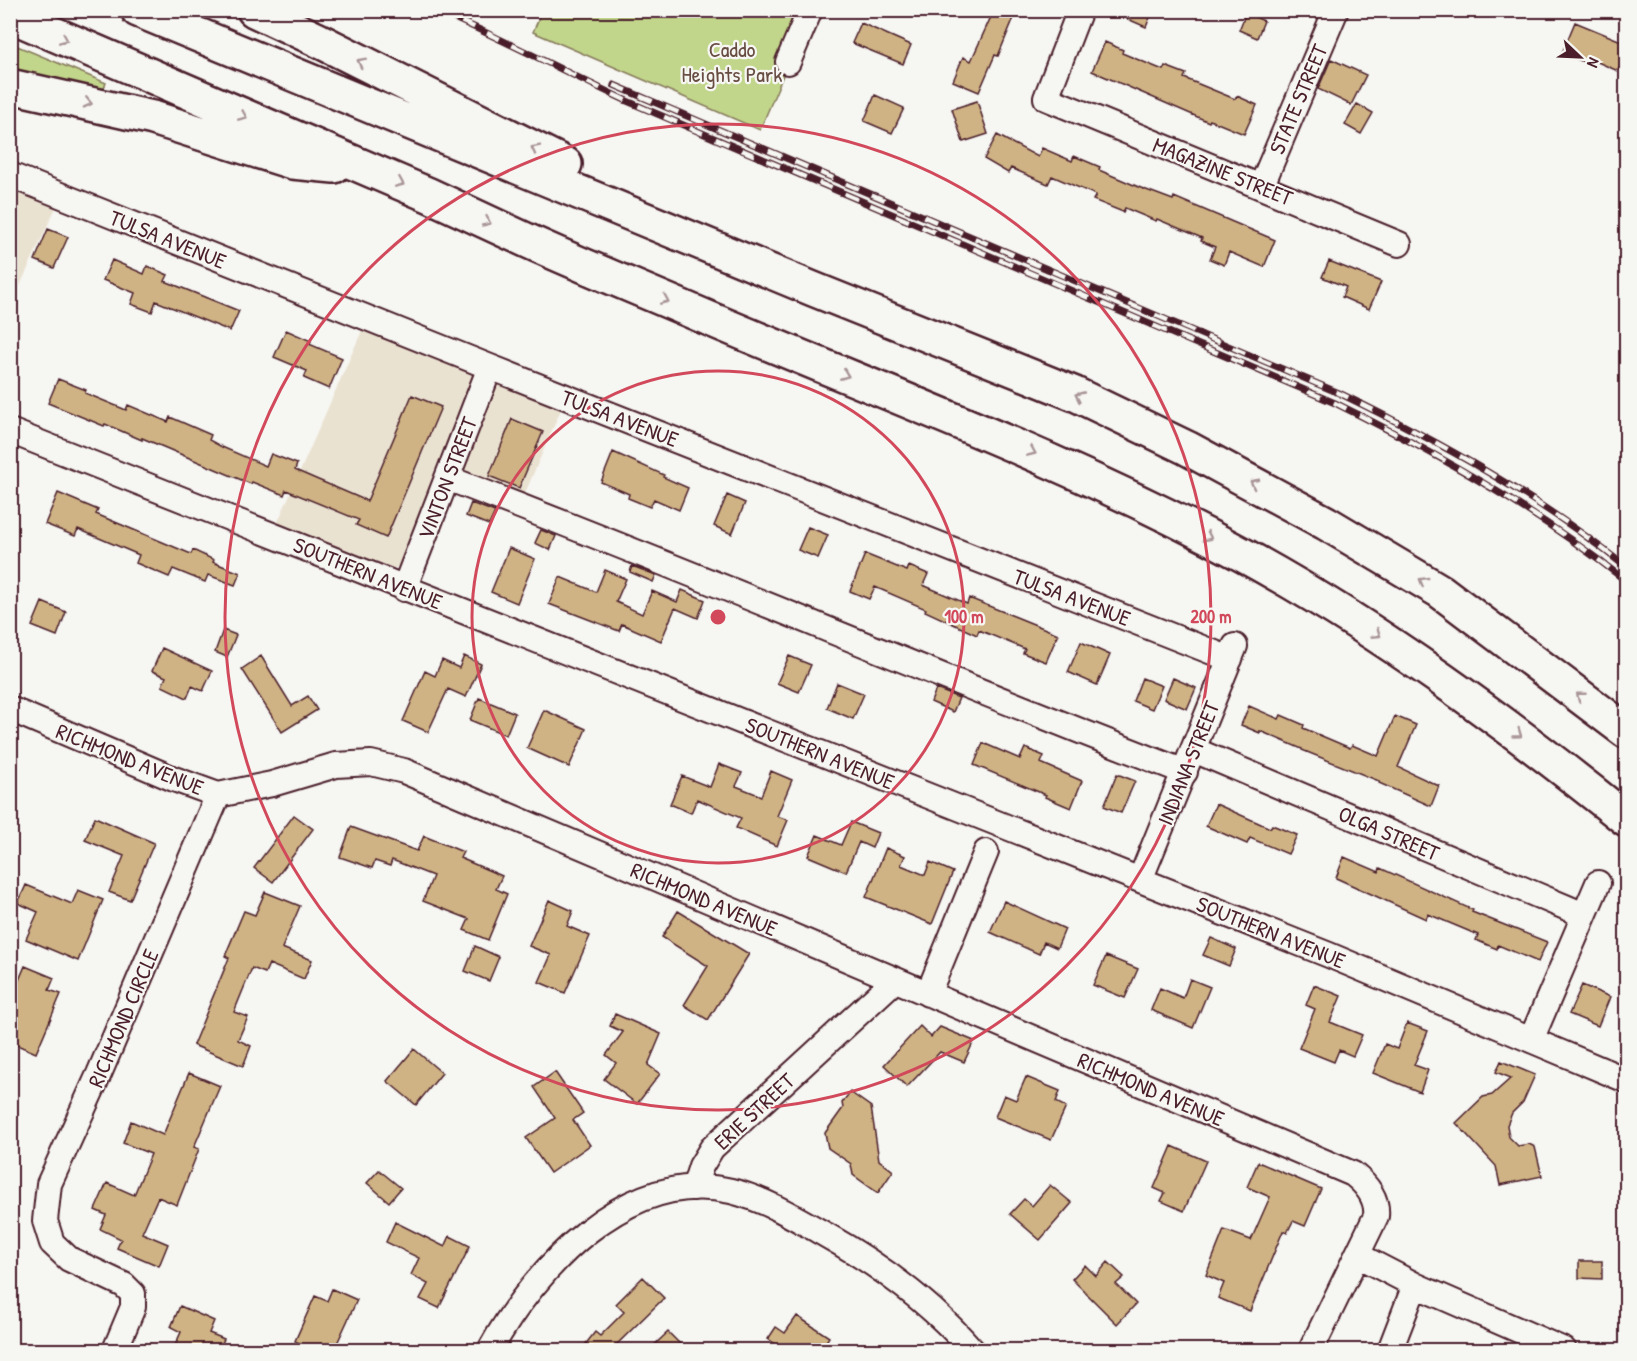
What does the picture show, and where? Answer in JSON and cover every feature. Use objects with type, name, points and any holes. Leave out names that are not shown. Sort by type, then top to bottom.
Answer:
[{"type":"highway","points":[[138,10],[813,289],[1075,394],[1187,448],[1261,486],[1440,591],[1626,731]]},
{"type":"highway","points":[[254,10],[813,289]]},
{"type":"highway","points":[[10,15],[434,197],[530,242],[756,339],[1046,458],[1113,489],[1241,554],[1302,588],[1419,662],[1526,739],[1626,819]]},
{"type":"highway","points":[[10,86],[153,118],[292,162],[367,169]]},
{"type":"street","points":[[788,62],[810,10]]},
{"type":"street","name":"MAGAZINE STREET","points":[[1080,10],[1046,98],[1400,244]]},
{"type":"street","name":"STATE STREET","points":[[1261,187],[1336,10]]},
{"type":"street","name":"TULSA AVENUE","points":[[10,175],[490,368],[1233,653]]},
{"type":"street","name":"VINTON STREET","points":[[404,588],[490,368]]},
{"type":"street","name":"SOUTHERN AVENUE","points":[[10,430],[1386,978],[1626,1080]]},
{"type":"street","points":[[447,478],[874,647],[1030,713],[1185,772]]},
{"type":"street","name":"INDIANA STREET","points":[[1140,880],[1233,653]]},
{"type":"street","name":"RICHMOND AVENUE","points":[[10,709],[174,779],[218,795],[272,784],[336,765],[357,763],[385,765],[415,776],[1353,1174],[1366,1184],[1375,1202],[1376,1216],[1357,1256]]},
{"type":"street","name":"OLGA STREET","points":[[1194,750],[1584,915]]},
{"type":"street","name":"RICHMOND CIRCLE","points":[[115,1350],[133,1307],[133,1293],[124,1285],[69,1259],[52,1243],[45,1221],[49,1184],[99,1074],[218,795]]},
{"type":"street","points":[[928,994],[987,852]]},
{"type":"street","points":[[1531,1040],[1598,883]]},
{"type":"street","name":"ERIE STREET","points":[[694,1188],[701,1166],[712,1148],[895,980]]},
{"type":"street","points":[[489,1350],[534,1283],[583,1236],[628,1205],[657,1194],[694,1188],[731,1191],[755,1198],[847,1247],[915,1294],[972,1350]]},
{"type":"street","points":[[1311,1350],[1357,1256],[1415,1285],[1564,1350]]},
{"type":"street","points":[[1390,1350],[1415,1285]]},
{"type":"shaded area","points":[[11,183],[58,203],[11,305]]},
{"type":"shaded area","points":[[364,326],[565,400],[523,498],[446,466],[402,564],[391,570],[276,526]]},
{"type":"green space","name":"Caddo Heights Park","points":[[542,11],[810,11],[760,130],[533,32]]},
{"type":"green space","points":[[10,43],[106,83],[103,91],[11,76]]},
{"type":"building","points":[[994,10],[1017,10],[998,56],[995,55],[979,92],[953,81],[963,57],[971,61]]},
{"type":"building","points":[[1107,10],[1153,10],[1146,27]]},
{"type":"building","points":[[1246,13],[1264,21],[1257,38],[1239,30]]},
{"type":"building","points":[[1575,22],[1626,43],[1626,52],[1618,71],[1586,57],[1584,62],[1562,53]]},
{"type":"building","points":[[861,23],[911,45],[903,64],[852,43]]},
{"type":"building","points":[[1105,42],[1123,50],[1122,53],[1163,70],[1165,66],[1186,74],[1184,78],[1235,99],[1237,96],[1257,105],[1244,134],[1210,120],[1209,122],[1092,71]]},
{"type":"building","points":[[1331,59],[1366,75],[1351,105],[1318,89]]},
{"type":"building","points":[[875,95],[904,108],[892,133],[864,121]]},
{"type":"building","points":[[977,101],[988,134],[963,142],[952,109]]},
{"type":"building","points":[[1357,104],[1373,113],[1361,134],[1345,125]]},
{"type":"building","points":[[997,135],[1038,157],[1042,148],[1072,161],[1074,156],[1100,167],[1099,170],[1141,188],[1173,200],[1174,197],[1275,240],[1264,267],[1229,252],[1224,265],[1210,259],[1215,247],[1201,241],[1202,238],[1157,219],[1156,221],[1125,208],[1123,212],[1093,200],[1096,195],[1052,176],[1048,184],[1011,168],[1008,173],[984,159]]},
{"type":"building","points":[[48,229],[68,237],[54,268],[35,260]]},
{"type":"building","points":[[112,260],[144,274],[147,266],[168,275],[165,281],[239,311],[230,331],[156,301],[152,312],[131,304],[135,293],[103,280]]},
{"type":"building","points":[[1329,261],[1381,282],[1369,309],[1342,297],[1346,287],[1322,277]]},
{"type":"building","points":[[286,330],[311,341],[309,344],[342,358],[329,389],[304,378],[307,371],[274,357]]},
{"type":"building","points":[[58,379],[126,410],[128,405],[168,422],[170,417],[211,435],[209,440],[222,447],[266,466],[271,454],[297,464],[295,470],[367,501],[412,395],[441,407],[386,538],[356,525],[359,520],[286,490],[284,495],[252,482],[251,484],[142,438],[142,440],[105,424],[104,426],[48,403]]},
{"type":"building","points":[[512,419],[543,432],[519,488],[489,476]]},
{"type":"building","points":[[613,452],[688,488],[679,510],[654,499],[650,507],[628,498],[629,494],[601,482]]},
{"type":"building","points":[[58,493],[98,510],[96,514],[191,554],[193,550],[214,560],[213,562],[240,573],[235,585],[208,575],[205,582],[173,569],[169,577],[136,563],[139,555],[78,529],[75,536],[45,524]]},
{"type":"building","points":[[727,495],[745,503],[732,534],[714,526]]},
{"type":"building","points":[[471,503],[495,512],[489,525],[466,516]]},
{"type":"building","points":[[808,527],[828,535],[818,558],[798,550]]},
{"type":"building","points":[[541,530],[556,536],[550,550],[535,543]]},
{"type":"building","points":[[509,548],[535,559],[517,603],[491,592]]},
{"type":"building","points":[[865,554],[907,571],[909,566],[928,574],[923,585],[967,604],[969,598],[1058,634],[1046,662],[1023,653],[1025,649],[979,630],[977,635],[925,611],[926,609],[875,587],[869,599],[850,591]]},
{"type":"building","points":[[632,566],[656,575],[653,582],[630,572]]},
{"type":"building","points":[[605,570],[626,579],[616,602],[642,614],[652,591],[677,602],[682,590],[705,600],[698,618],[675,608],[661,641],[622,624],[619,631],[549,604],[560,577],[596,592]]},
{"type":"building","points":[[42,602],[66,612],[57,636],[32,626]]},
{"type":"building","points":[[223,630],[236,635],[227,657],[215,652]]},
{"type":"building","points":[[1081,642],[1110,655],[1097,685],[1068,672]]},
{"type":"building","points":[[162,648],[212,671],[203,691],[192,686],[187,698],[162,686],[166,677],[152,671]]},
{"type":"building","points":[[261,656],[292,706],[308,696],[317,710],[282,732],[242,669]]},
{"type":"building","points":[[464,656],[481,664],[466,697],[448,689],[428,732],[403,721],[425,671],[435,676],[442,660],[459,668]]},
{"type":"building","points":[[789,656],[811,665],[799,692],[777,683]]},
{"type":"building","points":[[1142,678],[1162,686],[1152,709],[1133,701]]},
{"type":"building","points":[[1173,678],[1196,688],[1187,709],[1164,699]]},
{"type":"building","points":[[837,683],[864,694],[853,719],[827,708]]},
{"type":"building","points":[[936,689],[959,698],[953,712],[931,702]]},
{"type":"building","points":[[479,698],[515,713],[506,735],[470,720]]},
{"type":"building","points":[[1249,706],[1279,719],[1281,715],[1304,725],[1303,728],[1350,748],[1352,745],[1378,756],[1395,716],[1416,725],[1398,767],[1439,786],[1431,806],[1379,783],[1379,781],[1241,725]]},
{"type":"building","points":[[544,710],[586,729],[569,767],[527,748]]},
{"type":"building","points":[[983,743],[1020,759],[1025,748],[1044,756],[1041,763],[1082,781],[1071,808],[974,765]]},
{"type":"building","points":[[719,764],[742,773],[736,786],[761,796],[771,771],[792,780],[777,816],[788,820],[777,846],[736,828],[741,818],[697,799],[691,813],[670,804],[682,776],[710,787]]},
{"type":"building","points":[[1117,774],[1135,781],[1121,813],[1104,806]]},
{"type":"building","points":[[1216,804],[1270,828],[1272,825],[1297,835],[1288,854],[1250,838],[1247,844],[1206,826]]},
{"type":"building","points":[[294,815],[313,829],[273,882],[254,868]]},
{"type":"building","points":[[95,817],[154,843],[130,900],[109,892],[124,856],[85,840]]},
{"type":"building","points":[[851,822],[878,833],[872,848],[859,842],[846,872],[808,856],[817,835],[841,845]]},
{"type":"building","points":[[351,827],[417,851],[424,836],[463,852],[460,858],[502,876],[496,889],[507,894],[488,940],[464,930],[469,919],[423,901],[433,876],[392,860],[390,866],[375,861],[372,868],[340,857]]},
{"type":"building","points":[[886,848],[905,856],[901,865],[925,875],[930,862],[953,872],[932,924],[866,897]]},
{"type":"building","points":[[1344,857],[1379,872],[1380,868],[1473,910],[1472,912],[1547,942],[1538,962],[1498,945],[1497,949],[1476,940],[1478,935],[1428,914],[1426,919],[1336,878]]},
{"type":"building","points":[[26,885],[72,904],[78,890],[103,900],[78,961],[26,939],[38,912],[18,903]]},
{"type":"building","points":[[265,892],[300,906],[282,948],[312,960],[304,979],[269,964],[265,973],[252,968],[234,1012],[248,1017],[238,1040],[251,1046],[243,1066],[193,1045],[229,958],[225,956],[244,911],[255,915]]},
{"type":"building","points":[[549,900],[573,911],[567,926],[590,936],[565,993],[539,982],[551,955],[529,946]]},
{"type":"building","points":[[1004,901],[1065,929],[1057,948],[1044,942],[1039,954],[990,932]]},
{"type":"building","points":[[678,911],[749,954],[708,1020],[684,1005],[708,966],[662,937]]},
{"type":"building","points":[[1211,938],[1236,949],[1229,966],[1203,955]]},
{"type":"building","points":[[475,946],[499,957],[489,981],[465,971]]},
{"type":"building","points":[[1106,956],[1138,969],[1125,998],[1093,985]]},
{"type":"building","points":[[25,966],[54,978],[49,990],[61,994],[36,1053],[10,1042],[10,1001]]},
{"type":"building","points":[[1190,979],[1210,987],[1193,1028],[1151,1010],[1160,988],[1183,998]]},
{"type":"building","points":[[1314,985],[1341,996],[1330,1022],[1362,1035],[1353,1056],[1339,1050],[1334,1062],[1299,1048],[1315,1009],[1306,1005]]},
{"type":"building","points":[[1582,985],[1610,997],[1598,1026],[1569,1014]]},
{"type":"building","points":[[615,1014],[661,1034],[648,1065],[660,1074],[637,1104],[604,1079],[616,1063],[606,1055],[623,1032],[610,1026]]},
{"type":"building","points":[[1407,1023],[1428,1031],[1414,1065],[1428,1070],[1420,1092],[1373,1073],[1385,1044],[1397,1049]]},
{"type":"building","points":[[920,1026],[931,1037],[940,1027],[974,1041],[964,1062],[940,1052],[907,1087],[884,1065]]},
{"type":"building","points":[[414,1049],[442,1073],[416,1105],[387,1081]]},
{"type":"building","points":[[1501,1061],[1535,1075],[1523,1102],[1512,1113],[1507,1125],[1509,1137],[1518,1146],[1529,1144],[1535,1147],[1542,1176],[1500,1185],[1496,1166],[1456,1123],[1483,1097],[1492,1095],[1511,1078],[1496,1072]]},
{"type":"building","points":[[555,1072],[583,1113],[573,1120],[590,1145],[550,1173],[526,1138],[555,1118],[534,1087]]},
{"type":"building","points":[[189,1073],[220,1086],[194,1147],[199,1149],[177,1205],[158,1197],[142,1233],[168,1244],[159,1266],[117,1248],[121,1239],[100,1229],[106,1215],[95,1210],[107,1183],[134,1195],[151,1154],[123,1143],[131,1121],[163,1135]]},
{"type":"building","points":[[1026,1077],[1060,1091],[1056,1102],[1066,1107],[1051,1140],[995,1117],[1004,1095],[1016,1100]]},
{"type":"building","points":[[850,1092],[871,1107],[879,1160],[893,1171],[878,1193],[853,1175],[851,1164],[828,1148],[825,1133],[843,1108],[842,1103]]},
{"type":"building","points":[[1172,1146],[1206,1161],[1184,1211],[1161,1201],[1165,1193],[1154,1188]]},
{"type":"building","points":[[1258,1162],[1321,1189],[1305,1226],[1293,1221],[1287,1233],[1283,1231],[1250,1311],[1218,1298],[1224,1283],[1206,1275],[1224,1230],[1251,1240],[1270,1197],[1247,1187]]},
{"type":"building","points":[[379,1170],[401,1188],[389,1202],[367,1183]]},
{"type":"building","points":[[1050,1185],[1072,1203],[1040,1240],[1010,1214],[1024,1199],[1032,1206]]},
{"type":"building","points":[[395,1222],[445,1247],[450,1236],[470,1246],[439,1308],[420,1299],[428,1284],[411,1275],[419,1258],[386,1242]]},
{"type":"building","points":[[1579,1261],[1602,1261],[1602,1279],[1579,1278]]},
{"type":"building","points":[[1108,1262],[1124,1277],[1116,1284],[1136,1304],[1117,1324],[1072,1279],[1085,1265],[1096,1276]]},
{"type":"building","points":[[643,1277],[664,1298],[611,1350],[581,1350],[595,1332],[600,1336],[624,1312],[616,1304]]},
{"type":"building","points":[[332,1289],[357,1300],[334,1350],[303,1350],[305,1346],[295,1341],[315,1296],[327,1301]]},
{"type":"building","points":[[180,1306],[214,1321],[209,1333],[224,1339],[219,1350],[173,1350],[181,1332],[171,1327]]},
{"type":"building","points":[[797,1316],[829,1337],[821,1350],[773,1350],[777,1345],[768,1339],[776,1327],[785,1333]]},
{"type":"building","points":[[668,1332],[686,1350],[649,1350]]},
{"type":"railway","points":[[436,10],[627,101],[1335,403],[1485,484],[1557,530],[1626,581]]},
{"type":"railway","points":[[614,85],[1339,393],[1488,472],[1559,517],[1626,567]]}]
